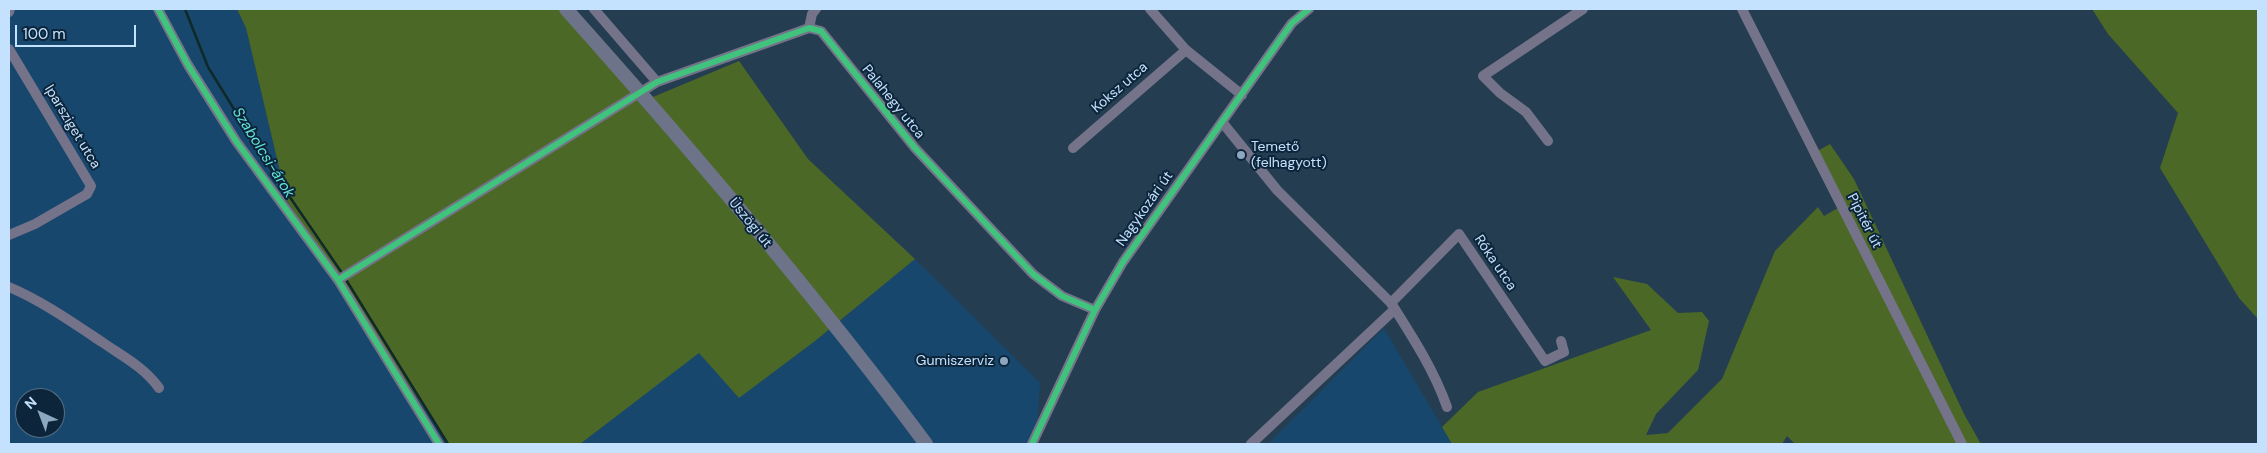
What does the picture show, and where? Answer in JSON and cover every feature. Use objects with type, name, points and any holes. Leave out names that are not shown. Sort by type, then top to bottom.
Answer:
[{"type":"main road","name":"Üszögi út","points":[[566,9],[640,92],[878,380],[926,444]]},
{"type":"street","points":[[158,9],[184,58],[236,141],[342,278],[439,444]]},
{"type":"street","points":[[594,9],[657,82]]},
{"type":"street","name":"Palahegy utca","points":[[803,9],[810,23],[821,31],[915,148],[1033,274],[1062,296],[1095,310]]},
{"type":"street","points":[[342,278],[657,82],[810,23],[816,9]]},
{"type":"street","points":[[1150,9],[1186,50],[1242,95]]},
{"type":"street","points":[[1548,141],[1526,112],[1500,93],[1483,76],[1584,9]]},
{"type":"street","name":"Pipitér út","points":[[1742,9],[1962,444]]},
{"type":"street","name":"Nagykozári út","points":[[1032,444],[1095,310],[1123,262],[1302,11]]},
{"type":"street","name":"Iparsziget utca","points":[[9,49],[92,186],[87,194],[35,224],[9,235]]},
{"type":"street","name":"Koksz utca","points":[[1073,148],[1186,50]]},
{"type":"street","points":[[1222,122],[1277,190],[1393,306],[1440,389],[1447,407]]},
{"type":"street","name":"Róka utca","points":[[1251,444],[1393,306],[1459,234],[1545,361],[1564,352],[1561,341]]},
{"type":"street","points":[[9,287],[37,300],[117,352],[150,375],[159,388]]},
{"type":"shaded area","points":[[9,9],[237,9],[246,28],[287,201],[448,444],[9,444]]},
{"type":"shaded area","points":[[915,259],[1040,383],[1036,444],[580,444],[699,352],[740,397],[815,341]]},
{"type":"shaded area","points":[[1384,328],[1452,444],[1268,444]]},
{"type":"green space","points":[[237,9],[575,9],[653,97],[739,61],[808,159],[915,259],[815,341],[739,398],[699,353],[580,444],[448,444],[287,201],[246,28]]},
{"type":"green space","points":[[2092,9],[2258,9],[2258,319],[2239,298],[2160,168],[2178,113],[2108,34]]},
{"type":"green space","points":[[1830,144],[1854,179],[1964,414],[1981,444],[1795,444],[1787,436],[1782,444],[1452,444],[1442,427],[1478,392],[1651,330],[1613,277],[1647,284],[1678,313],[1702,312],[1709,321],[1698,370],[1656,414],[1646,435],[1668,433],[1722,379],[1775,251],[1818,207],[1824,216],[1838,208],[1810,155]]},
{"type":"waterway","name":"Szabolcsi-árok","points":[[185,9],[208,67],[274,174],[342,273]]},
{"type":"waterway","name":"Szabolcsi-árok","points":[[345,278],[448,444]]},
{"type":"cycle path","points":[[158,9],[188,65],[236,141],[338,280],[439,444]]},
{"type":"cycle path","points":[[1032,444],[1095,310],[1123,262],[1292,23],[1309,9]]},
{"type":"cycle path","points":[[338,280],[657,82],[809,28],[821,31],[915,148],[1033,274],[1062,296],[1095,310]]},
{"type":"place","name":"Temető (felhagyott)","points":[[1241,155]]},
{"type":"place","name":"Gumiszerviz","points":[[1004,361]]}]
